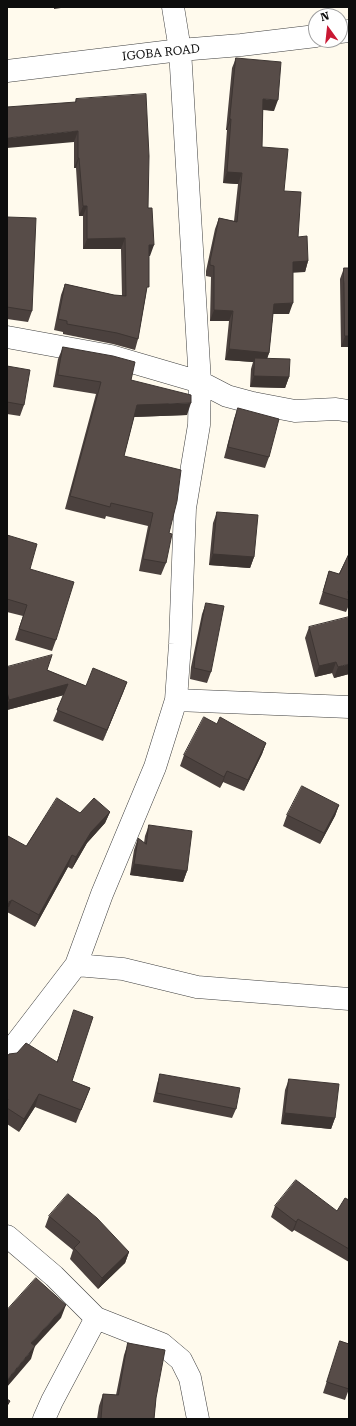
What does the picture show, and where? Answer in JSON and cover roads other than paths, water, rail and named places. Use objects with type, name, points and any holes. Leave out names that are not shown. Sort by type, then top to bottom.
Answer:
[{"type":"street","points":[[7,1055],[76,965],[102,894],[155,767],[176,700],[180,644],[185,508],[199,425],[200,382],[180,50],[173,7]]},
{"type":"street","name":"IGOBA ROAD","points":[[7,71],[180,50],[241,45],[308,37]]},
{"type":"street","points":[[7,336],[111,356],[200,382],[227,396],[260,404],[295,411],[336,409],[349,411]]},
{"type":"street","points":[[176,700],[349,707]]},
{"type":"street","points":[[76,965],[123,969],[197,987],[349,999]]},
{"type":"street","points":[[7,1236],[54,1276],[96,1318],[162,1344],[181,1360],[190,1378],[198,1419]]},
{"type":"street","points":[[44,1419],[96,1318]]}]
